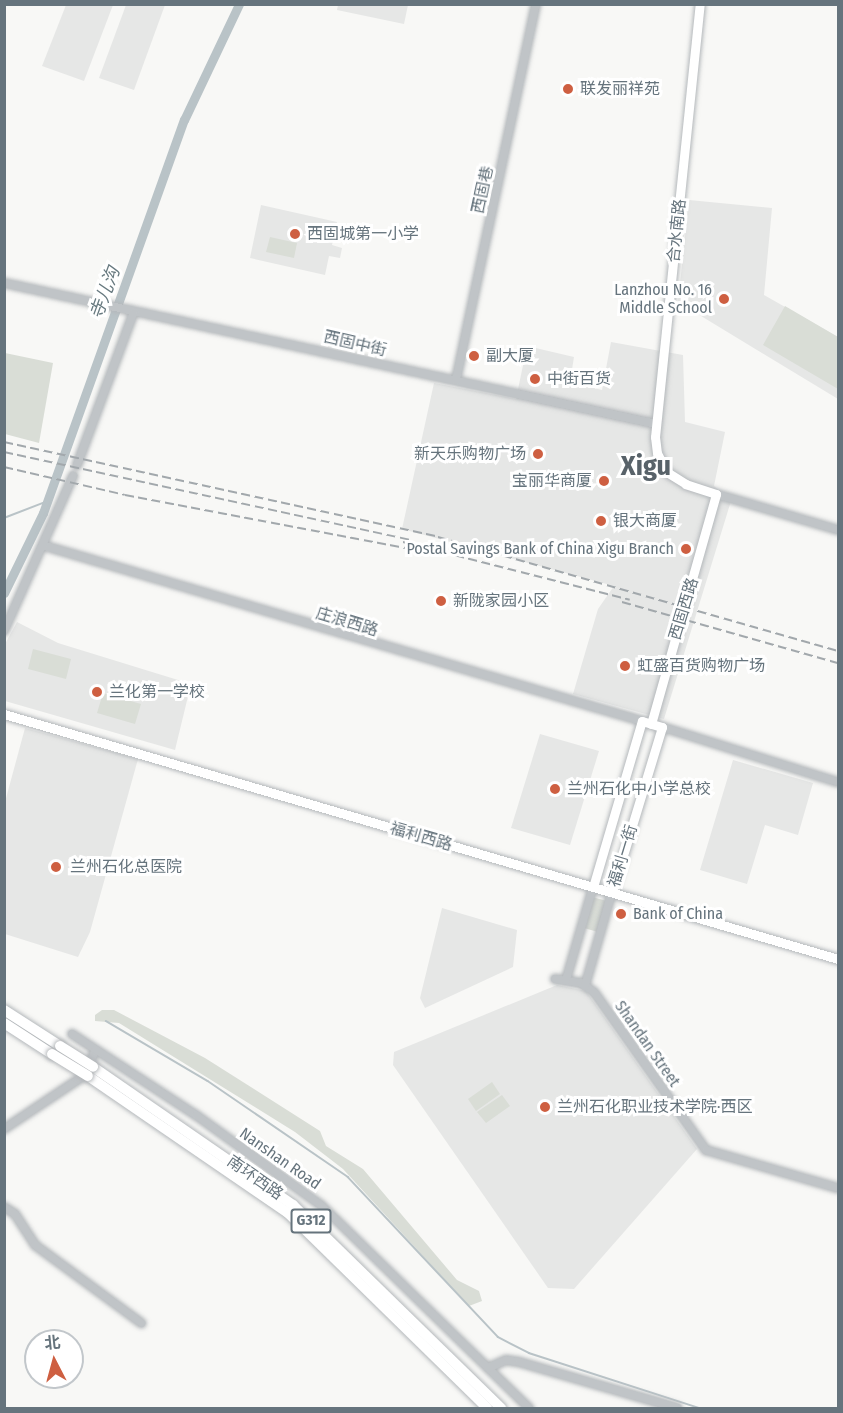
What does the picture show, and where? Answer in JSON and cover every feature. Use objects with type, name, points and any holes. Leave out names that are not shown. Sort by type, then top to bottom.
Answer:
[{"type":"highway","name":"南环西路","points":[[4,1011],[56,1050]]},
{"type":"highway","name":"南环西路","points":[[4,1023],[56,1050],[91,1072],[293,1205],[501,1408]]},
{"type":"highway","name":"南环西路","points":[[91,1072],[288,1213],[487,1408]]},
{"type":"main road","name":"合水南路","points":[[700,4],[656,424],[657,453],[667,472],[676,480],[716,494]]},
{"type":"main road","name":"西固西路","points":[[646,723],[716,494]]},
{"type":"main road","name":"福利西路","points":[[4,714],[838,959]]},
{"type":"main road","points":[[646,723],[662,727]]},
{"type":"main road","name":"福利一街","points":[[593,887],[646,723]]},
{"type":"main road","name":"福利一街","points":[[612,892],[662,727]]},
{"type":"street","name":"西固巷","points":[[456,380],[536,4]]},
{"type":"street","name":"西固中街","points":[[6,284],[656,424]]},
{"type":"street","points":[[77,465],[130,311]]},
{"type":"street","points":[[4,631],[45,546],[73,477]]},
{"type":"street","points":[[716,494],[838,530]]},
{"type":"street","name":"庄浪西路","points":[[45,546],[646,723]]},
{"type":"street","points":[[662,727],[838,782]]},
{"type":"street","name":"福利一街","points":[[566,980],[593,887]]},
{"type":"street","name":"福利一街","points":[[585,986],[612,892]]},
{"type":"street","name":"Shandan Street","points":[[555,979],[585,986],[594,992],[706,1150],[838,1188]]},
{"type":"street","name":"Nanshan Road","points":[[72,1034],[196,1115],[321,1205],[529,1408]]},
{"type":"street","points":[[4,1129],[82,1077],[94,1048]]},
{"type":"street","points":[[4,1207],[15,1214],[35,1245],[141,1323]]},
{"type":"street","points":[[488,1368],[506,1360],[519,1362],[677,1408]]},
{"type":"shaded area","points":[[338,4],[408,5],[404,24],[337,10]]},
{"type":"shaded area","points":[[66,5],[113,5],[84,81],[42,66]]},
{"type":"shaded area","points":[[126,5],[165,5],[134,90],[99,78]]},
{"type":"shaded area","name":"Lanzhou No. 16 Middle School","points":[[689,200],[772,208],[764,295],[838,337],[838,399],[678,302]]},
{"type":"shaded area","name":"西固城第一小学","points":[[261,205],[337,222],[332,245],[342,248],[340,258],[329,256],[325,275],[250,258]]},
{"type":"shaded area","points":[[270,237],[297,243],[294,258],[266,252]]},
{"type":"shaded area","points":[[785,306],[838,337],[838,389],[763,345]]},
{"type":"shaded area","points":[[611,342],[683,355],[685,422],[725,432],[714,486],[731,501],[664,719],[573,694],[598,609],[614,586],[402,529],[434,383],[516,399],[527,346],[574,357],[570,382],[602,390]]},
{"type":"shaded area","points":[[5,353],[53,363],[39,443],[5,434]]},
{"type":"shaded area","name":"兰化第一学校","points":[[17,622],[58,643],[191,684],[175,750],[5,701],[5,644]]},
{"type":"shaded area","points":[[33,649],[71,659],[66,679],[28,669]]},
{"type":"shaded area","points":[[103,693],[141,704],[135,724],[97,713]]},
{"type":"shaded area","name":"兰州石化总医院","points":[[25,728],[138,759],[90,932],[78,957],[5,934],[5,802]]},
{"type":"shaded area","name":"兰州石化中小学总校","points":[[540,734],[599,751],[570,845],[511,828]]},
{"type":"shaded area","points":[[733,760],[813,783],[798,835],[765,825],[747,884],[700,870]]},
{"type":"shaded area","points":[[592,897],[607,901],[598,932],[584,928]]},
{"type":"shaded area","points":[[442,908],[517,930],[513,967],[425,1008],[420,998]]},
{"type":"shaded area","name":"兰州石化职业技术学院·西区","points":[[557,985],[586,991],[697,1149],[574,1289],[548,1288],[393,1065],[394,1052]]},
{"type":"shaded area","points":[[102,1010],[114,1010],[205,1058],[320,1131],[326,1146],[363,1169],[457,1280],[479,1291],[482,1301],[469,1306],[343,1169],[295,1132],[119,1023],[95,1021],[95,1015]]},
{"type":"shaded area","points":[[492,1082],[500,1094],[476,1111],[468,1099]]},
{"type":"shaded area","points":[[502,1095],[510,1106],[486,1123],[477,1112]]},
{"type":"waterway","name":"寺儿沟","points":[[4,593],[43,513],[184,120],[239,4]]},
{"type":"waterway","points":[[4,518],[48,501]]},
{"type":"waterway","points":[[106,1021],[208,1081],[348,1177],[498,1337],[529,1353],[699,1408]]},
{"type":"railway","points":[[4,442],[438,537],[838,651]]},
{"type":"railway","points":[[4,452],[412,540]]},
{"type":"railway","points":[[4,467],[125,495],[412,549]]},
{"type":"railway","points":[[403,542],[630,600]]},
{"type":"railway","points":[[622,602],[838,663]]},
{"type":"place","name":"联发丽祥苑","points":[[568,89]]},
{"type":"place","name":"西固城第一小学","points":[[295,234]]},
{"type":"place","name":"Lanzhou No. 16 Middle School","points":[[724,299]]},
{"type":"place","name":"副大厦","points":[[474,356]]},
{"type":"place","name":"中街百货","points":[[535,379]]},
{"type":"place","name":"新天乐购物广场","points":[[538,454]]},
{"type":"place","name":"宝丽华商厦","points":[[604,481]]},
{"type":"place","name":"银大商厦","points":[[601,521]]},
{"type":"place","name":"Postal Savings Bank of China Xigu Branch","points":[[686,549]]},
{"type":"place","name":"新陇家园小区","points":[[441,601]]},
{"type":"place","name":"虹盛百货购物广场","points":[[625,666]]},
{"type":"place","name":"兰化第一学校","points":[[97,692]]},
{"type":"place","name":"兰州石化中小学总校","points":[[555,789]]},
{"type":"place","name":"兰州石化总医院","points":[[56,867]]},
{"type":"place","name":"Bank of China","points":[[621,914]]},
{"type":"place","name":"兰州石化职业技术学院·西区","points":[[545,1107]]},
{"type":"district","name":"Xigu","points":[[646,466]]}]
